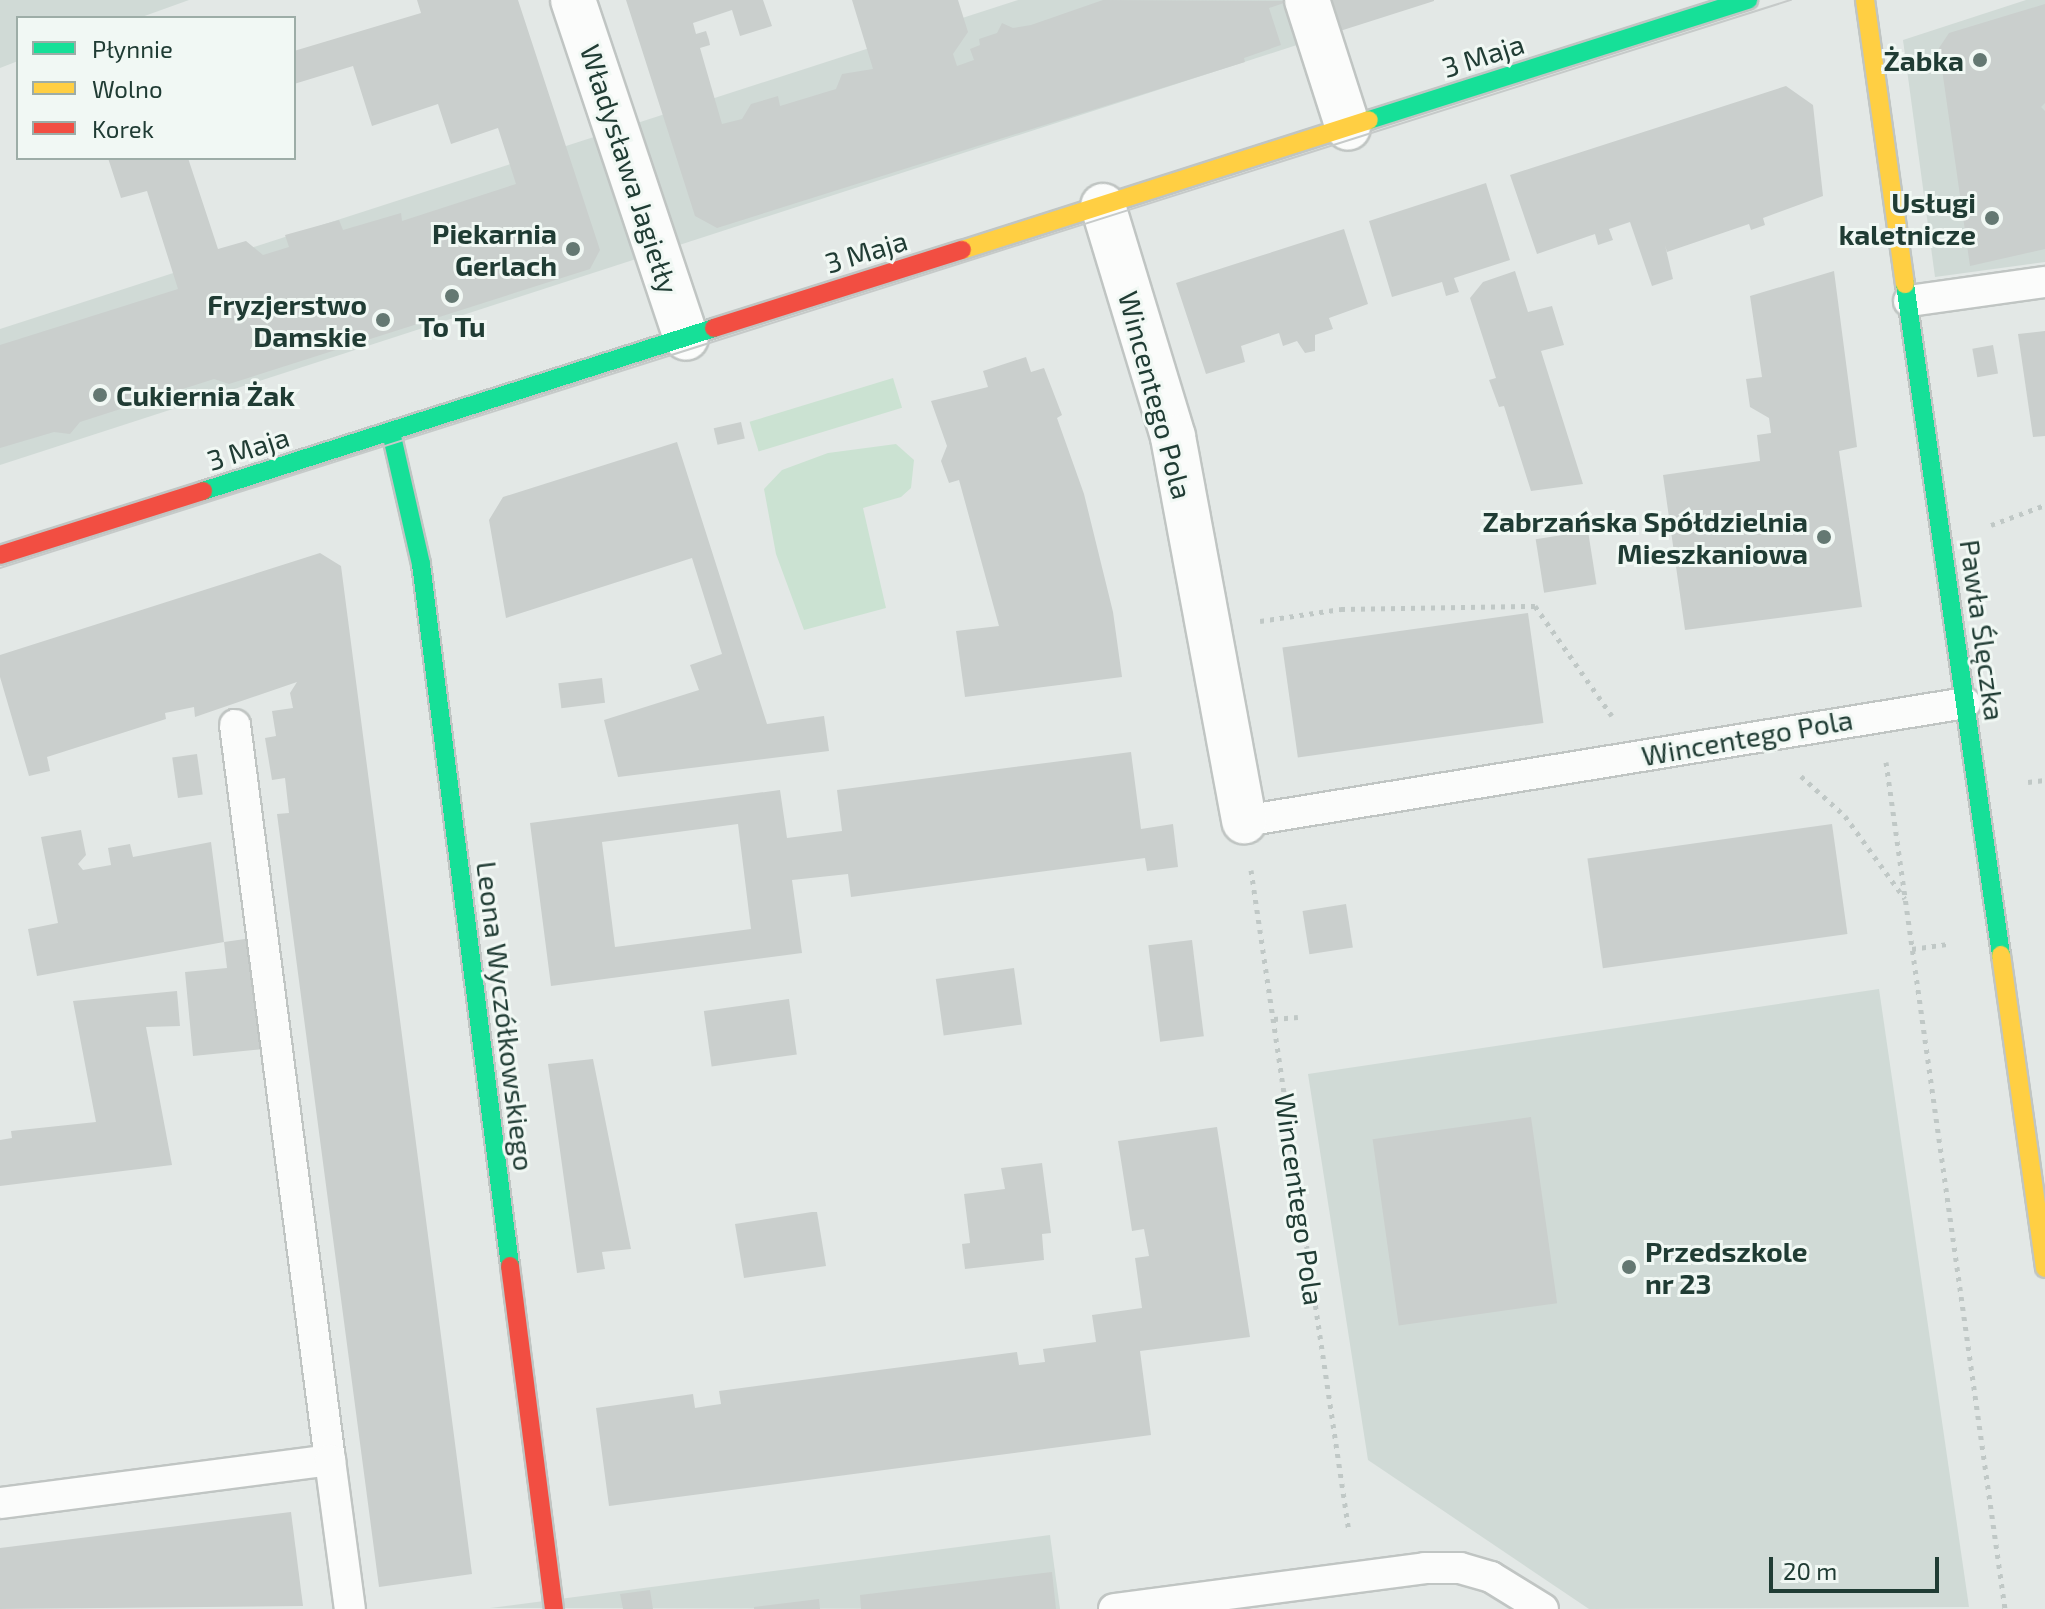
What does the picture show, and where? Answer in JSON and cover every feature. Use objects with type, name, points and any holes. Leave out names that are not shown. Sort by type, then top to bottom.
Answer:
[{"type":"street","name":"Władysława Jagiełły","points":[[573,0],[686,338]]},
{"type":"street","points":[[1307,0],[1348,128]]},
{"type":"street","name":"3 Maja","points":[[0,555],[1748,0]]},
{"type":"street","name":"Pawła Ślęczka","points":[[1865,0],[2045,1268]]},
{"type":"street","name":"Wincentego Pola","points":[[1103,206],[1173,437],[1244,821]]},
{"type":"street","name":"Leona Wyczółkowskiego","points":[[391,432],[421,564],[554,1609]]},
{"type":"lane","points":[[1909,301],[2045,282]]},
{"type":"lane","name":"Wincentego Pola","points":[[1244,821],[1742,737],[1965,703]]},
{"type":"lane","points":[[235,725],[350,1609]]},
{"type":"lane","points":[[0,1503],[330,1460]]},
{"type":"lane","points":[[1114,1609],[1196,1604],[1357,1577],[1460,1568],[1491,1577],[1543,1609]]},
{"type":"path","points":[[1991,525],[2045,505]]},
{"type":"path","points":[[1243,623],[1341,609],[1535,606],[1640,755]]},
{"type":"path","points":[[1880,715],[2005,1609]]},
{"type":"path","points":[[1742,737],[1810,782],[1845,816],[1906,900]]},
{"type":"path","points":[[2027,782],[2045,780]]},
{"type":"path","name":"Wincentego Pola","points":[[1244,821],[1357,1577]]},
{"type":"path","points":[[1912,949],[1951,943]]},
{"type":"path","points":[[1274,1019],[1298,1017]]},
{"type":"shaded area","points":[[0,0],[189,0],[145,16],[16,16],[16,62],[0,68]]},
{"type":"shaded area","points":[[1018,0],[1285,0],[1300,44],[0,465],[0,329]]},
{"type":"shaded area","points":[[2026,0],[2045,0],[2045,262],[1935,277],[1903,40]]},
{"type":"shaded area","name":"Przedszkole nr 23","points":[[1879,989],[1969,1607],[1589,1609],[1368,1460],[1308,1074]]},
{"type":"shaded area","points":[[1050,1535],[1060,1609],[490,1608]]},
{"type":"green space","points":[[893,378],[902,408],[759,452],[750,422]]},
{"type":"green space","points":[[896,444],[914,460],[911,488],[901,497],[863,508],[886,608],[804,630],[776,554],[764,489],[782,470],[828,453]]},
{"type":"building","points":[[417,0],[518,0],[600,250],[590,269],[229,384],[214,379],[80,422],[70,434],[54,432],[0,448],[0,345],[178,289],[147,191],[121,198],[109,160],[189,160],[218,249],[246,241],[263,255],[289,247],[285,235],[339,220],[343,230],[401,213],[402,221],[516,184],[498,128],[451,144],[438,104],[372,126],[353,66],[296,83],[296,50],[421,13]]},
{"type":"building","points":[[626,0],[763,0],[772,26],[740,36],[732,10],[693,23],[696,34],[706,31],[709,40],[710,45],[700,48],[722,124],[742,119],[751,104],[778,96],[780,106],[836,89],[842,74],[873,69],[852,0],[958,0],[968,32],[953,54],[957,66],[974,60],[970,49],[980,45],[979,39],[997,33],[1002,23],[1013,28],[1031,25],[1103,0],[1290,1],[1269,8],[1281,45],[1244,58],[1245,62],[717,228],[695,216]]},
{"type":"building","points":[[1330,0],[1434,0],[1434,1],[1340,31]]},
{"type":"building","points":[[2045,4],[2045,103],[2041,107],[2045,111],[2045,249],[1970,266],[1939,48],[1949,33]]},
{"type":"building","points":[[1786,86],[1813,105],[1823,196],[1763,218],[1765,225],[1751,230],[1749,224],[1667,252],[1665,245],[1673,279],[1652,286],[1630,222],[1609,229],[1613,240],[1598,245],[1595,234],[1537,254],[1510,175]]},
{"type":"building","points":[[1486,183],[1510,260],[1454,278],[1459,292],[1446,296],[1442,282],[1392,297],[1369,221]]},
{"type":"building","points":[[1344,229],[1368,304],[1329,318],[1333,329],[1315,335],[1315,351],[1305,353],[1297,341],[1283,346],[1279,333],[1241,346],[1245,362],[1206,374],[1176,283]]},
{"type":"building","points":[[1515,271],[1528,312],[1552,306],[1564,345],[1541,351],[1583,484],[1531,491],[1504,406],[1499,407],[1489,380],[1496,378],[1470,298],[1483,282]]},
{"type":"building","points":[[1834,271],[1857,447],[1839,451],[1862,607],[1685,630],[1663,475],[1760,461],[1757,435],[1771,433],[1769,418],[1750,407],[1746,379],[1762,377],[1750,296]]},
{"type":"building","points":[[2045,331],[2045,436],[2033,437],[2018,334]]},
{"type":"building","points":[[1993,345],[1998,374],[1977,377],[1972,349]]},
{"type":"building","points":[[1026,357],[1031,372],[1044,368],[1062,415],[1057,418],[1084,494],[1113,612],[1122,677],[965,697],[956,631],[999,626],[959,480],[949,483],[941,461],[947,446],[931,401],[988,387],[983,371]]},
{"type":"building","points":[[741,422],[745,439],[718,445],[714,428]]},
{"type":"building","points":[[677,442],[767,724],[824,716],[829,751],[618,777],[604,720],[699,690],[690,665],[722,654],[692,558],[506,618],[489,520],[503,497]]},
{"type":"building","points":[[1588,531],[1596,584],[1544,593],[1536,539]]},
{"type":"building","points":[[320,553],[341,566],[472,1574],[379,1587],[277,814],[289,813],[285,778],[272,780],[265,738],[276,736],[272,711],[293,708],[290,693],[297,682],[195,717],[194,707],[165,713],[166,719],[47,757],[50,771],[29,776],[0,677],[0,655]]},
{"type":"building","points":[[1528,613],[1543,723],[1298,757],[1282,648]]},
{"type":"building","points":[[602,678],[605,703],[561,708],[558,683]]},
{"type":"building","points":[[1131,752],[1141,829],[1173,824],[1178,867],[1147,871],[1145,858],[851,897],[848,874],[792,880],[802,953],[551,986],[530,823],[780,790],[787,838],[842,831],[837,790]],"holes":[[[738,824],[751,929],[615,947],[602,842]]]},
{"type":"building","points":[[197,754],[203,795],[178,798],[172,757]]},
{"type":"building","points":[[1832,824],[1847,934],[1603,968],[1587,858]]},
{"type":"building","points":[[81,830],[86,855],[78,864],[83,870],[111,865],[108,848],[130,844],[133,857],[211,842],[224,942],[37,976],[28,929],[58,923],[41,837]]},
{"type":"building","points":[[1346,904],[1353,947],[1309,954],[1303,911]]},
{"type":"building","points":[[252,938],[264,1049],[193,1056],[185,972],[227,968],[224,942]]},
{"type":"building","points":[[1192,940],[1204,1036],[1160,1042],[1148,945]]},
{"type":"building","points":[[1014,968],[1022,1024],[944,1035],[936,979]]},
{"type":"building","points":[[177,991],[180,1026],[146,1027],[172,1165],[0,1186],[0,1140],[12,1138],[11,1131],[96,1122],[73,1001]]},
{"type":"building","points":[[789,999],[797,1054],[712,1066],[704,1011]]},
{"type":"building","points":[[593,1059],[631,1249],[602,1252],[605,1269],[577,1273],[548,1064]]},
{"type":"building","points":[[1531,1117],[1557,1303],[1399,1325],[1373,1139]]},
{"type":"building","points":[[1217,1127],[1250,1337],[1140,1351],[1151,1435],[609,1506],[596,1408],[693,1394],[695,1408],[721,1404],[719,1391],[1017,1352],[1019,1365],[1045,1362],[1043,1349],[1096,1342],[1092,1315],[1142,1308],[1135,1258],[1149,1256],[1144,1229],[1132,1231],[1118,1141]]},
{"type":"building","points":[[1042,1163],[1051,1233],[1042,1234],[1044,1260],[965,1269],[962,1244],[970,1243],[964,1194],[1005,1189],[1001,1168]]},
{"type":"building","points":[[817,1212],[826,1266],[744,1278],[735,1224]]},
{"type":"building","points":[[291,1512],[303,1606],[0,1609],[0,1548]]},
{"type":"building","points":[[1052,1572],[1056,1609],[861,1609],[860,1595]]},
{"type":"building","points":[[650,1590],[653,1609],[623,1609],[620,1594]]},
{"type":"building","points":[[819,1599],[820,1609],[754,1609],[754,1607]]},
{"type":"tram line","points":[[0,568],[1791,0]]},
{"type":"traffic: fast","points":[[1369,120],[1748,0]]},
{"type":"traffic: fast","points":[[1905,284],[2001,955]]},
{"type":"traffic: fast","points":[[203,491],[714,328]]},
{"type":"traffic: fast","points":[[391,432],[421,564],[510,1266]]},
{"type":"traffic: slow","points":[[1865,0],[1905,284]]},
{"type":"traffic: slow","points":[[962,250],[1369,120]]},
{"type":"traffic: slow","points":[[2001,955],[2045,1268]]},
{"type":"traffic: jam","points":[[714,328],[962,250]]},
{"type":"traffic: jam","points":[[0,555],[203,491]]},
{"type":"traffic: jam","points":[[510,1266],[554,1609]]},
{"type":"place","name":"Żabka","points":[[1980,60]]},
{"type":"place","name":"Usługi kaletnicze","points":[[1992,218]]},
{"type":"place","name":"Piekarnia Gerlach","points":[[573,249]]},
{"type":"place","name":"To Tu","points":[[452,296]]},
{"type":"place","name":"Fryzjerstwo Damskie","points":[[383,320]]},
{"type":"place","name":"Cukiernia Żak","points":[[100,395]]},
{"type":"place","name":"Zabrzańska Spółdzielnia Mieszkaniowa","points":[[1824,537]]},
{"type":"place","name":"Przedszkole nr 23","points":[[1629,1267]]}]
